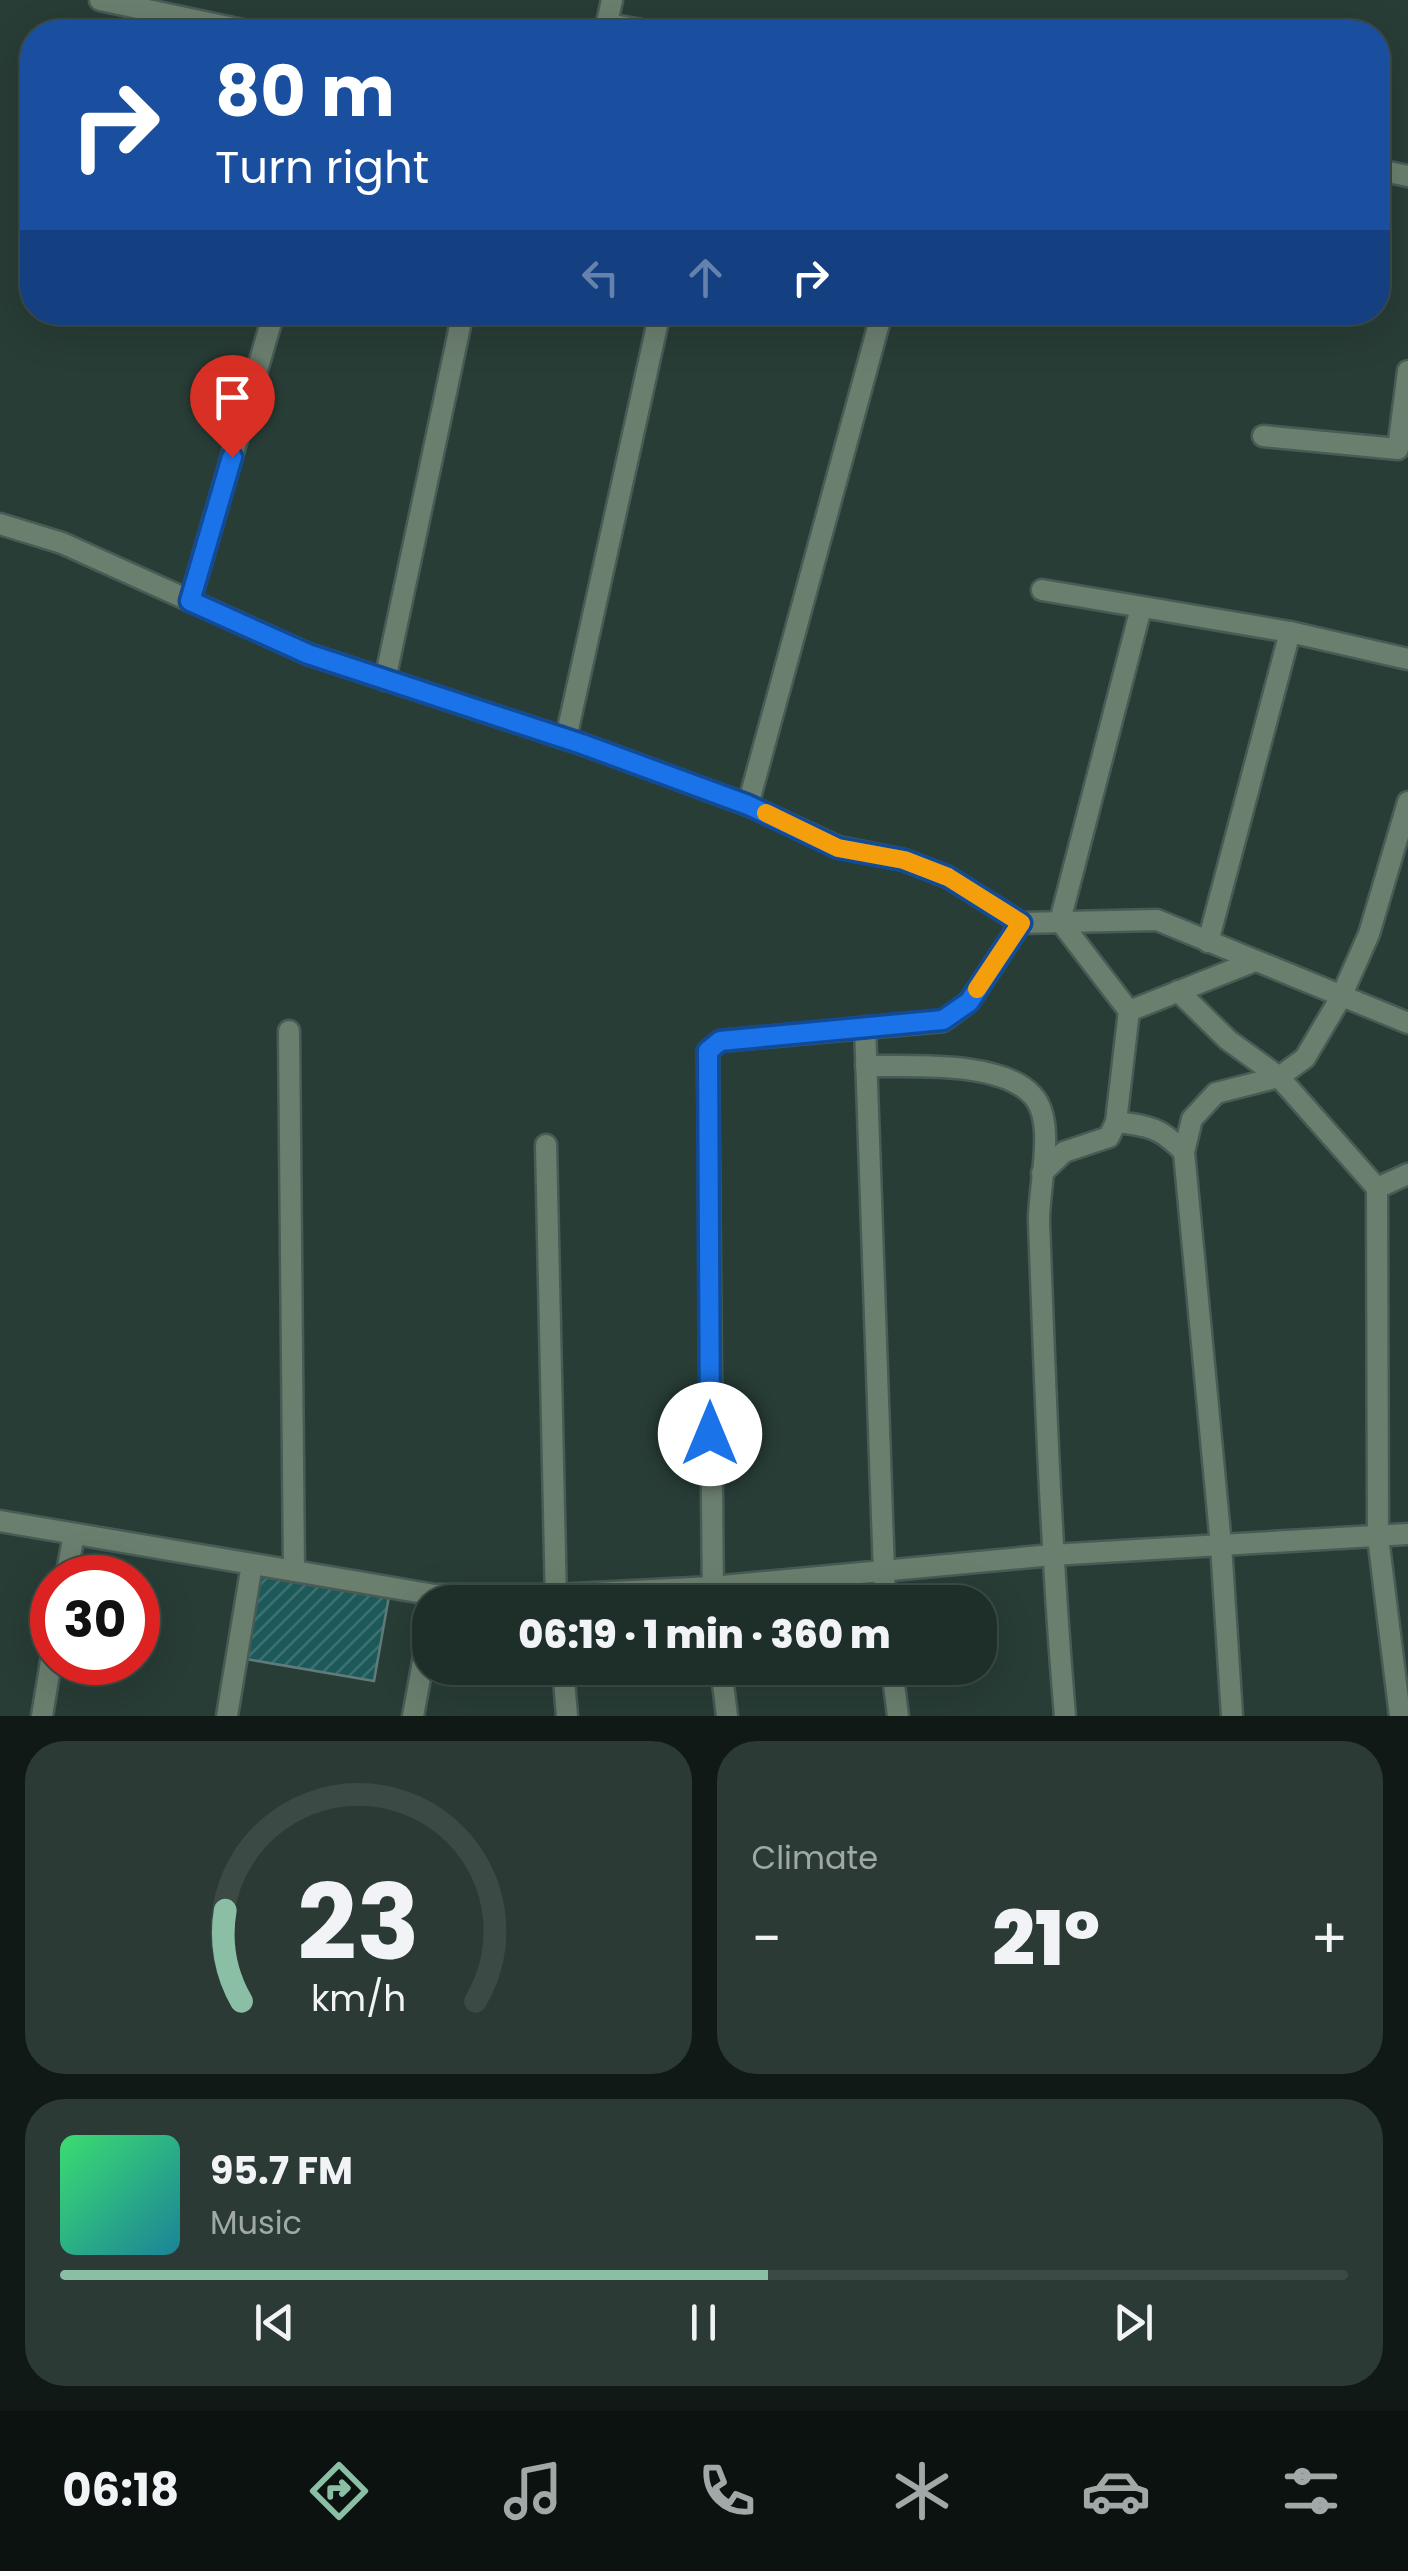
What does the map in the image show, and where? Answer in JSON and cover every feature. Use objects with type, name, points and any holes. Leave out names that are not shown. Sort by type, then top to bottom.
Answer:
[{"type":"street","points":[[100,0],[195,20]]},
{"type":"street","points":[[190,601],[270,325]]},
{"type":"street","points":[[385,680],[459,325]]},
{"type":"street","points":[[566,738],[657,325]]},
{"type":"street","points":[[748,805],[872,325]]},
{"type":"street","points":[[1263,436],[1398,450],[1407,381]]},
{"type":"street","points":[[0,524],[62,543],[308,654],[566,738],[748,805],[838,848],[904,860],[948,877],[1021,923],[1157,920],[1408,1024]]},
{"type":"street","points":[[1042,590],[1290,632],[1408,659]]},
{"type":"street","points":[[1060,921],[1141,608]]},
{"type":"street","points":[[1208,942],[1290,632]]},
{"type":"street","points":[[1232,1716],[1221,1545],[1184,1152],[1192,1119],[1216,1093],[1279,1076],[1305,1058],[1341,998],[1369,934],[1408,802]]},
{"type":"street","points":[[1042,1173],[1064,1152],[1109,1137],[1116,1122],[1129,1011],[1060,921]]},
{"type":"street","points":[[712,1585],[708,1051],[720,1041],[943,1020],[969,1002],[1021,923]]},
{"type":"street","points":[[1129,1011],[1255,962]]},
{"type":"street","points":[[1178,992],[1228,1040],[1279,1076],[1377,1188],[1378,1536],[1400,1716]]},
{"type":"street","points":[[865,1028],[884,1585]]},
{"type":"street","points":[[289,1031],[294,1572]]},
{"type":"street","points":[[866,1066],[932,1067],[1013,1079],[1036,1098],[1045,1125],[1038,1198],[1052,1555],[1065,1716]]},
{"type":"street","points":[[1116,1122],[1166,1133],[1184,1152]]},
{"type":"street","points":[[546,1145],[556,1585]]},
{"type":"street","points":[[1377,1188],[1408,1174]]},
{"type":"street","points":[[0,1520],[412,1595]]},
{"type":"street","points":[[70,1555],[74,1534]]},
{"type":"street","points":[[786,1585],[1052,1555],[1408,1534]]},
{"type":"street","points":[[228,1716],[252,1564]]},
{"type":"street","points":[[42,1716],[47,1685]]},
{"type":"street","points":[[413,1716],[419,1685]]},
{"type":"street","points":[[565,1685],[568,1716]]},
{"type":"street","points":[[723,1685],[727,1716]]},
{"type":"street","points":[[894,1685],[898,1716]]},
{"type":"building","points":[[261,1575],[389,1596],[374,1681],[246,1659]]},
{"type":"slow traffic","points":[[766,813],[838,848],[904,860],[948,877],[1021,923],[977,989]]},
{"type":"route","points":[[232,457],[190,601],[308,654],[582,744],[748,805],[838,848],[904,860],[948,877],[1021,923],[969,1002],[943,1020],[720,1041],[708,1051],[710,1434]]}]
